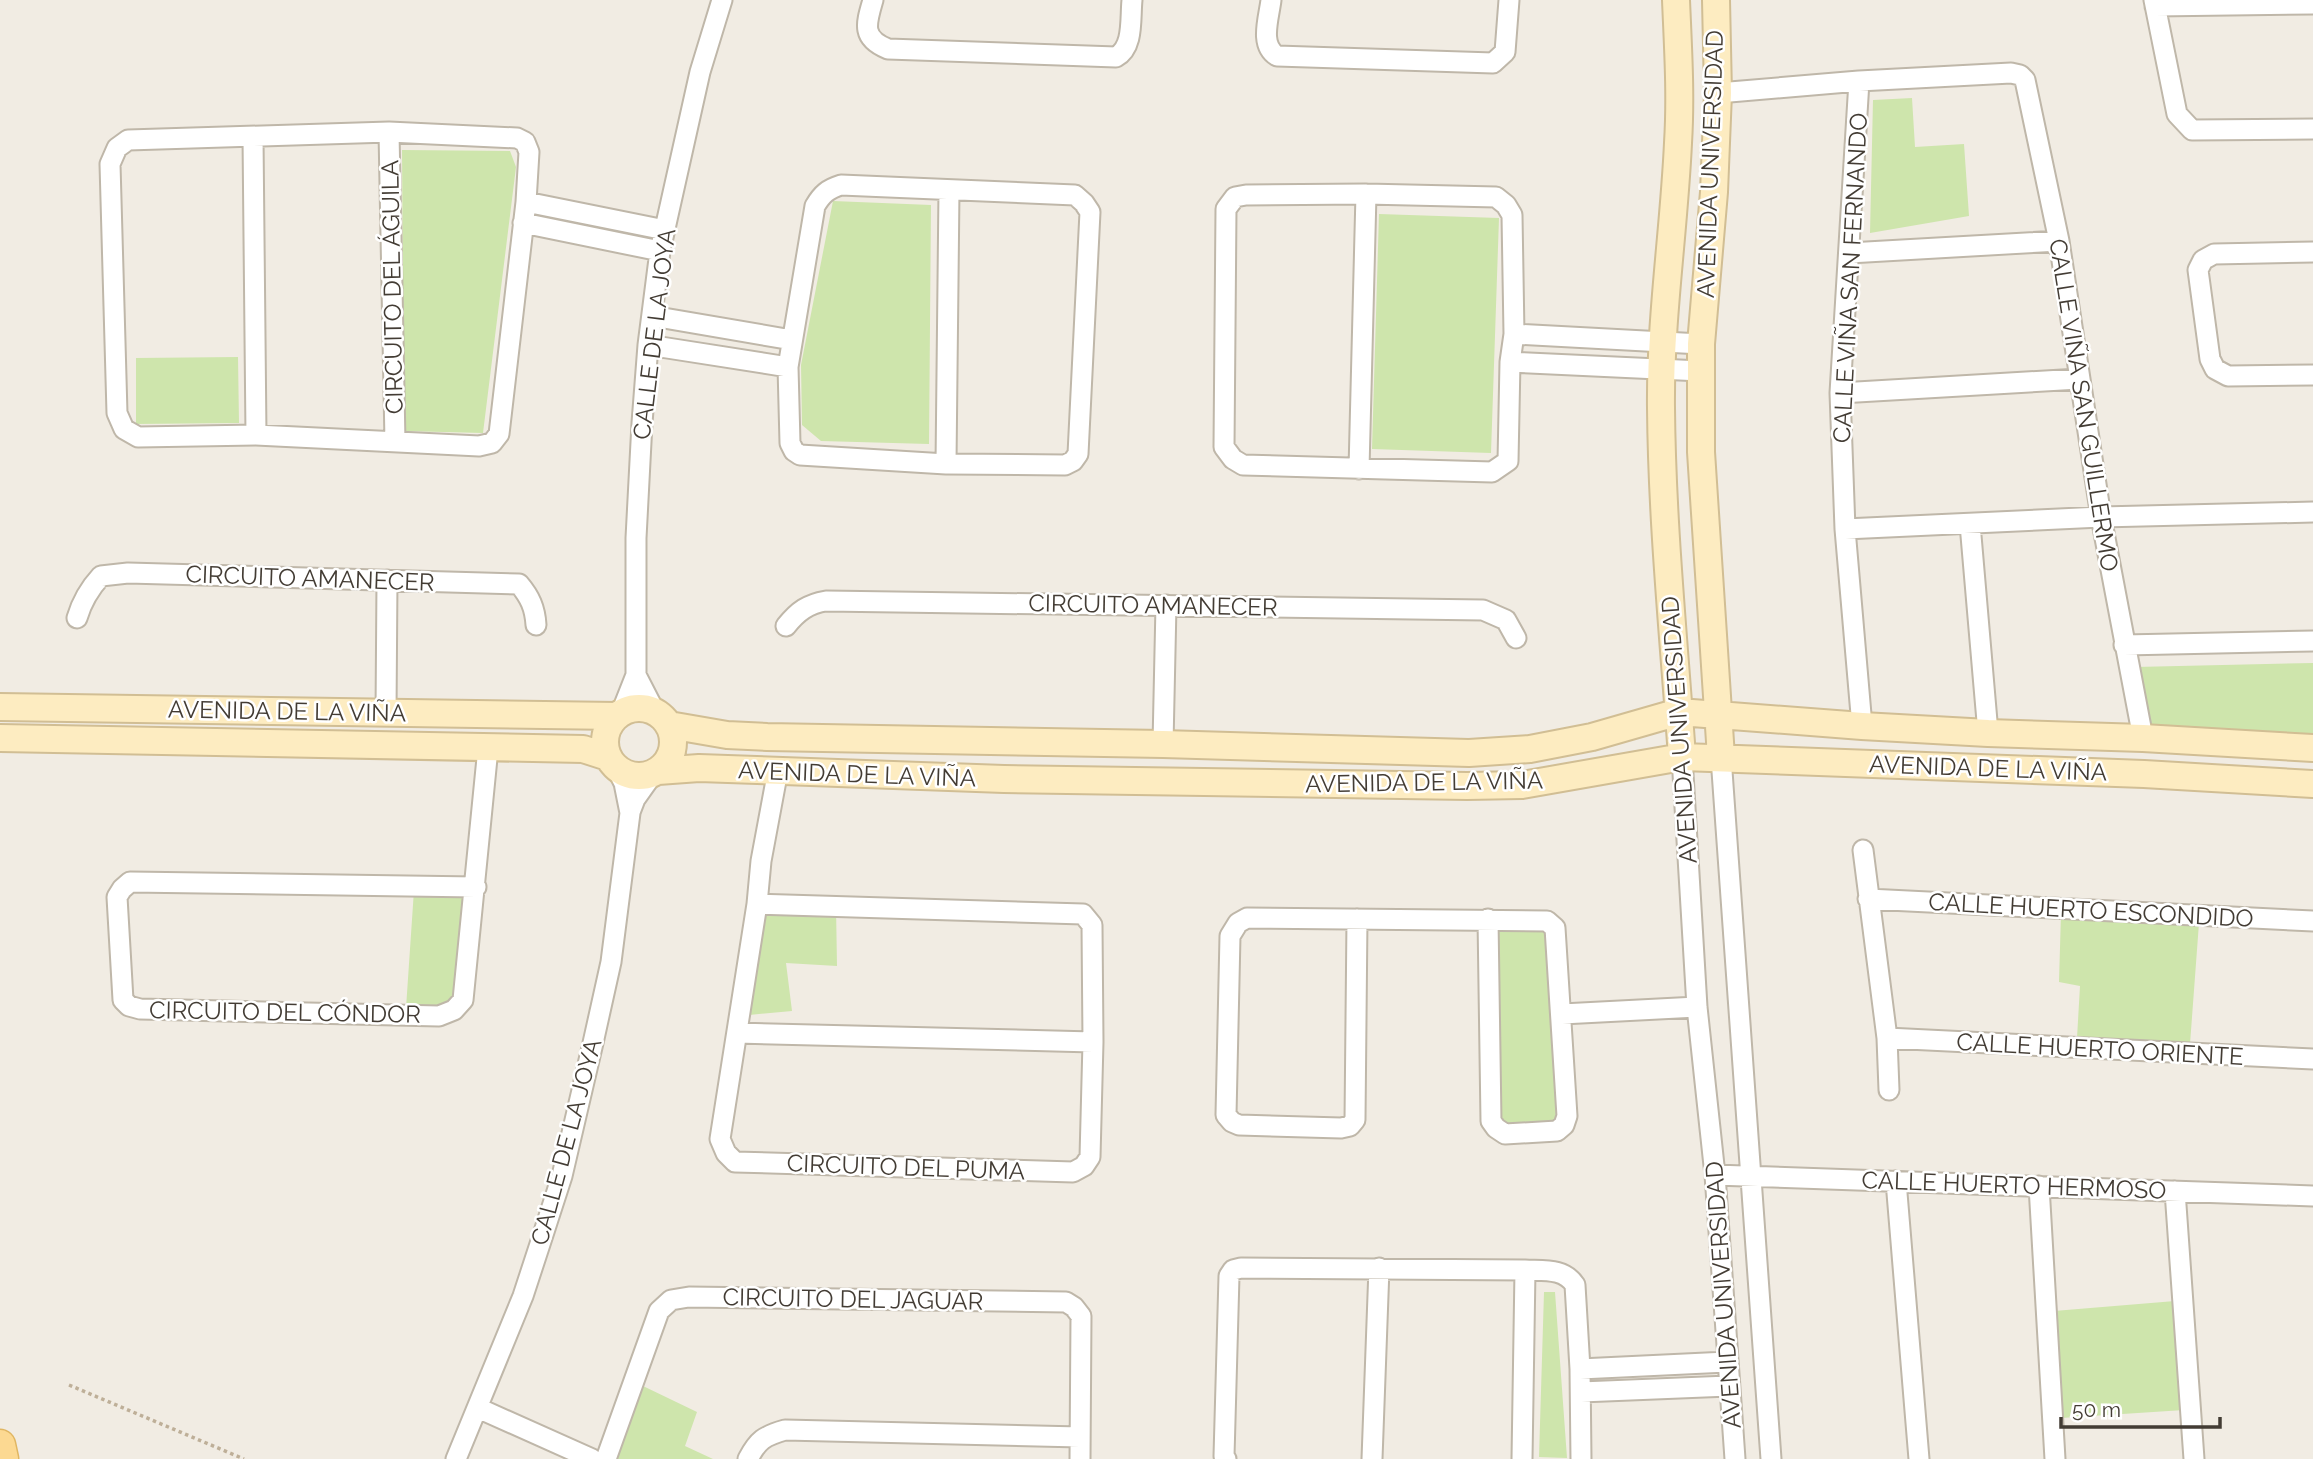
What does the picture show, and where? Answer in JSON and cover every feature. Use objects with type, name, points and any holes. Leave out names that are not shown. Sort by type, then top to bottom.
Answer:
[{"type":"main road","points":[[0,1445],[3,1459]]},
{"type":"street","name":"CALLE DE LA JOYA","points":[[619,714],[636,675],[636,538],[648,345],[660,251],[700,72],[722,0]]},
{"type":"street","points":[[873,0],[866,22],[867,30],[876,44],[888,49],[1116,57],[1122,54],[1127,46],[1132,0]]},
{"type":"street","points":[[1271,0],[1266,44],[1270,52],[1277,56],[1493,63],[1505,52],[1509,0]]},
{"type":"street","name":"AVENIDA UNIVERSIDAD","points":[[1676,0],[1678,142],[1663,342],[1661,407],[1666,549],[1697,1007],[1715,1175],[1735,1459]]},
{"type":"street","name":"AVENIDA UNIVERSIDAD","points":[[1716,0],[1718,93],[1701,344],[1704,518],[1771,1459]]},
{"type":"street","points":[[2313,4],[2154,3],[2177,114],[2186,126],[2192,130],[2313,129]]},
{"type":"street","name":"CALLE VIÑA SAN GUILLERMO","points":[[1860,81],[2011,73],[2020,75],[2025,80],[2059,241],[2101,517],[2143,738]]},
{"type":"street","points":[[1718,93],[1860,81]]},
{"type":"street","name":"CALLE VIÑA SAN FERNANDO","points":[[1860,81],[1840,393],[1845,528],[1862,726]]},
{"type":"street","name":"CIRCUITO DEL ÁGUILA","points":[[389,132],[395,442]]},
{"type":"street","name":"CIRCUITO DEL ÁGUILA","points":[[389,132],[517,138],[525,142],[529,152],[526,202],[499,434],[492,443],[479,446],[256,435],[138,437],[124,429],[117,413],[110,164],[117,148],[128,140],[389,132]]},
{"type":"street","points":[[253,137],[256,435]]},
{"type":"street","points":[[841,185],[949,190],[1075,195],[1090,212],[1078,454],[1073,461],[1065,465],[946,464],[800,456],[790,443],[788,367],[815,206],[829,189],[841,185]]},
{"type":"street","points":[[946,464],[949,190]]},
{"type":"street","points":[[1359,469],[1366,194]]},
{"type":"street","points":[[1366,194],[1496,197],[1506,205],[1512,215],[1514,334],[1510,362],[1508,461],[1501,468],[1492,472],[1243,465],[1233,459],[1224,447],[1226,209],[1235,198],[1246,195],[1366,194]]},
{"type":"street","points":[[526,202],[665,230]]},
{"type":"street","points":[[523,223],[660,251]]},
{"type":"street","points":[[1849,253],[2059,241]]},
{"type":"street","points":[[2313,252],[2214,254],[2203,260],[2198,270],[2210,359],[2215,369],[2228,376],[2313,375]]},
{"type":"street","points":[[652,316],[792,340]]},
{"type":"street","points":[[1514,334],[1701,344]]},
{"type":"street","points":[[648,345],[788,367]]},
{"type":"street","points":[[1510,362],[1701,371]]},
{"type":"street","points":[[1840,393],[2079,379]]},
{"type":"street","points":[[1845,528],[2101,517],[2313,512]]},
{"type":"street","points":[[1970,524],[1988,733]]},
{"type":"street","name":"CIRCUITO AMANECER","points":[[77,618],[82,602],[101,576],[128,573],[519,584],[529,596],[535,610],[536,625]]},
{"type":"street","points":[[386,713],[387,580]]},
{"type":"street","name":"CIRCUITO AMANECER","points":[[786,626],[796,614],[811,604],[826,601],[1483,610],[1506,620],[1516,638]]},
{"type":"street","points":[[1163,744],[1166,605]]},
{"type":"street","points":[[2124,645],[2313,641]]},
{"type":"street","name":"CALLE DE LA JOYA","points":[[636,675],[662,718]]},
{"type":"street","name":"AVENIDA DE LA VIÑA","points":[[0,707],[619,714]]},
{"type":"street","points":[[638,708],[662,718],[674,742],[673,751],[670,759],[655,773],[634,776],[613,763],[605,747],[605,735],[609,725],[619,714],[638,708]]},
{"type":"street","points":[[271,711],[271,744]]},
{"type":"street","name":"AVENIDA DE LA VIÑA","points":[[662,718],[727,735],[1469,753],[1530,749],[1592,737],[1679,712],[1862,726],[2313,748]]},
{"type":"street","name":"AVENIDA DE LA VIÑA","points":[[0,738],[583,750],[613,763]]},
{"type":"street","points":[[1004,779],[1005,742]]},
{"type":"street","name":"CIRCUITO DEL CÓNDOR","points":[[476,887],[130,882],[122,888],[117,897],[123,1000],[129,1006],[140,1009],[439,1016],[454,1010],[463,1000],[476,887],[488,748]]},
{"type":"street","points":[[1261,783],[1263,748]]},
{"type":"street","name":"AVENIDA DE LA VIÑA","points":[[655,773],[699,768],[1004,779],[1467,786],[1522,785],[1682,757],[1721,757],[2144,774],[2313,784]]},
{"type":"street","name":"CALLE DE LA JOYA","points":[[456,1459],[523,1296],[562,1176],[611,962],[630,813],[629,798],[613,763]]},
{"type":"street","name":"CIRCUITO DEL PUMA","points":[[757,904],[1083,914],[1092,925],[1093,1042],[1090,1157],[1084,1166],[1073,1172],[736,1162],[726,1153],[720,1139],[757,904],[761,861],[778,770]]},
{"type":"street","name":"CALLE DE LA JOYA","points":[[630,813],[635,799],[655,773]]},
{"type":"street","points":[[1863,850],[1887,1038],[1889,1090]]},
{"type":"street","name":"CALLE HUERTO ESCONDIDO","points":[[1868,900],[2313,921]]},
{"type":"street","points":[[1357,919],[1355,1120],[1350,1126],[1342,1128],[1239,1125],[1232,1122],[1226,1115],[1230,936],[1233,929],[1247,918],[1488,919],[1547,921],[1555,928],[1567,1116],[1564,1125],[1557,1131],[1505,1134],[1491,1121],[1488,919]]},
{"type":"street","points":[[1562,1014],[1697,1007]]},
{"type":"street","points":[[737,1033],[1093,1042]]},
{"type":"street","name":"CALLE HUERTO ORIENTE","points":[[1887,1038],[2313,1059]]},
{"type":"street","name":"CALLE HUERTO HERMOSO","points":[[1715,1175],[2313,1196]]},
{"type":"street","points":[[1896,1181],[1919,1459]]},
{"type":"street","points":[[2039,1186],[2055,1459]]},
{"type":"street","points":[[2175,1191],[2194,1459]]},
{"type":"street","points":[[1226,1459],[1229,1276],[1233,1270],[1241,1268],[1525,1270],[1560,1272],[1569,1276],[1575,1285],[1581,1392],[1581,1459]]},
{"type":"street","points":[[1373,1459],[1379,1268]]},
{"type":"street","points":[[1522,1459],[1525,1270]]},
{"type":"street","name":"CIRCUITO DEL JAGUAR","points":[[607,1459],[659,1311],[671,1300],[689,1297],[1066,1302],[1081,1316],[1080,1459]]},
{"type":"street","points":[[1580,1369],[1727,1362]]},
{"type":"street","points":[[1581,1392],[1729,1386]]},
{"type":"street","points":[[478,1408],[592,1459]]},
{"type":"street","points":[[748,1459],[754,1447],[767,1435],[785,1430],[1080,1437]]},
{"type":"path","points":[[69,1385],[244,1459]]},
{"type":"green space","points":[[1912,98],[1915,147],[1964,144],[1969,216],[1870,233],[1873,100]]},
{"type":"green space","points":[[402,150],[510,151],[516,167],[483,433],[404,431]]},
{"type":"green space","points":[[833,201],[931,205],[929,444],[821,441],[802,425],[801,365]]},
{"type":"green space","points":[[1379,214],[1499,218],[1491,453],[1372,449]]},
{"type":"green space","points":[[238,357],[239,423],[136,424],[136,358]]},
{"type":"green space","points":[[2313,663],[2313,734],[2147,726],[2135,667]]},
{"type":"green space","points":[[414,890],[472,890],[455,1001],[444,1014],[406,1008]]},
{"type":"green space","points":[[836,906],[837,966],[786,963],[792,1011],[749,1015],[766,910]]},
{"type":"green space","points":[[2061,913],[2199,923],[2190,1044],[2077,1038],[2080,986],[2059,982]]},
{"type":"green space","points":[[1493,922],[1546,923],[1559,1119],[1553,1128],[1505,1129],[1494,1118]]},
{"type":"green space","points":[[1544,1292],[1555,1292],[1567,1458],[1539,1457]]},
{"type":"green space","points":[[2175,1301],[2184,1410],[2061,1418],[2054,1311]]},
{"type":"green space","points":[[643,1386],[697,1412],[685,1446],[713,1459],[611,1459]]}]
